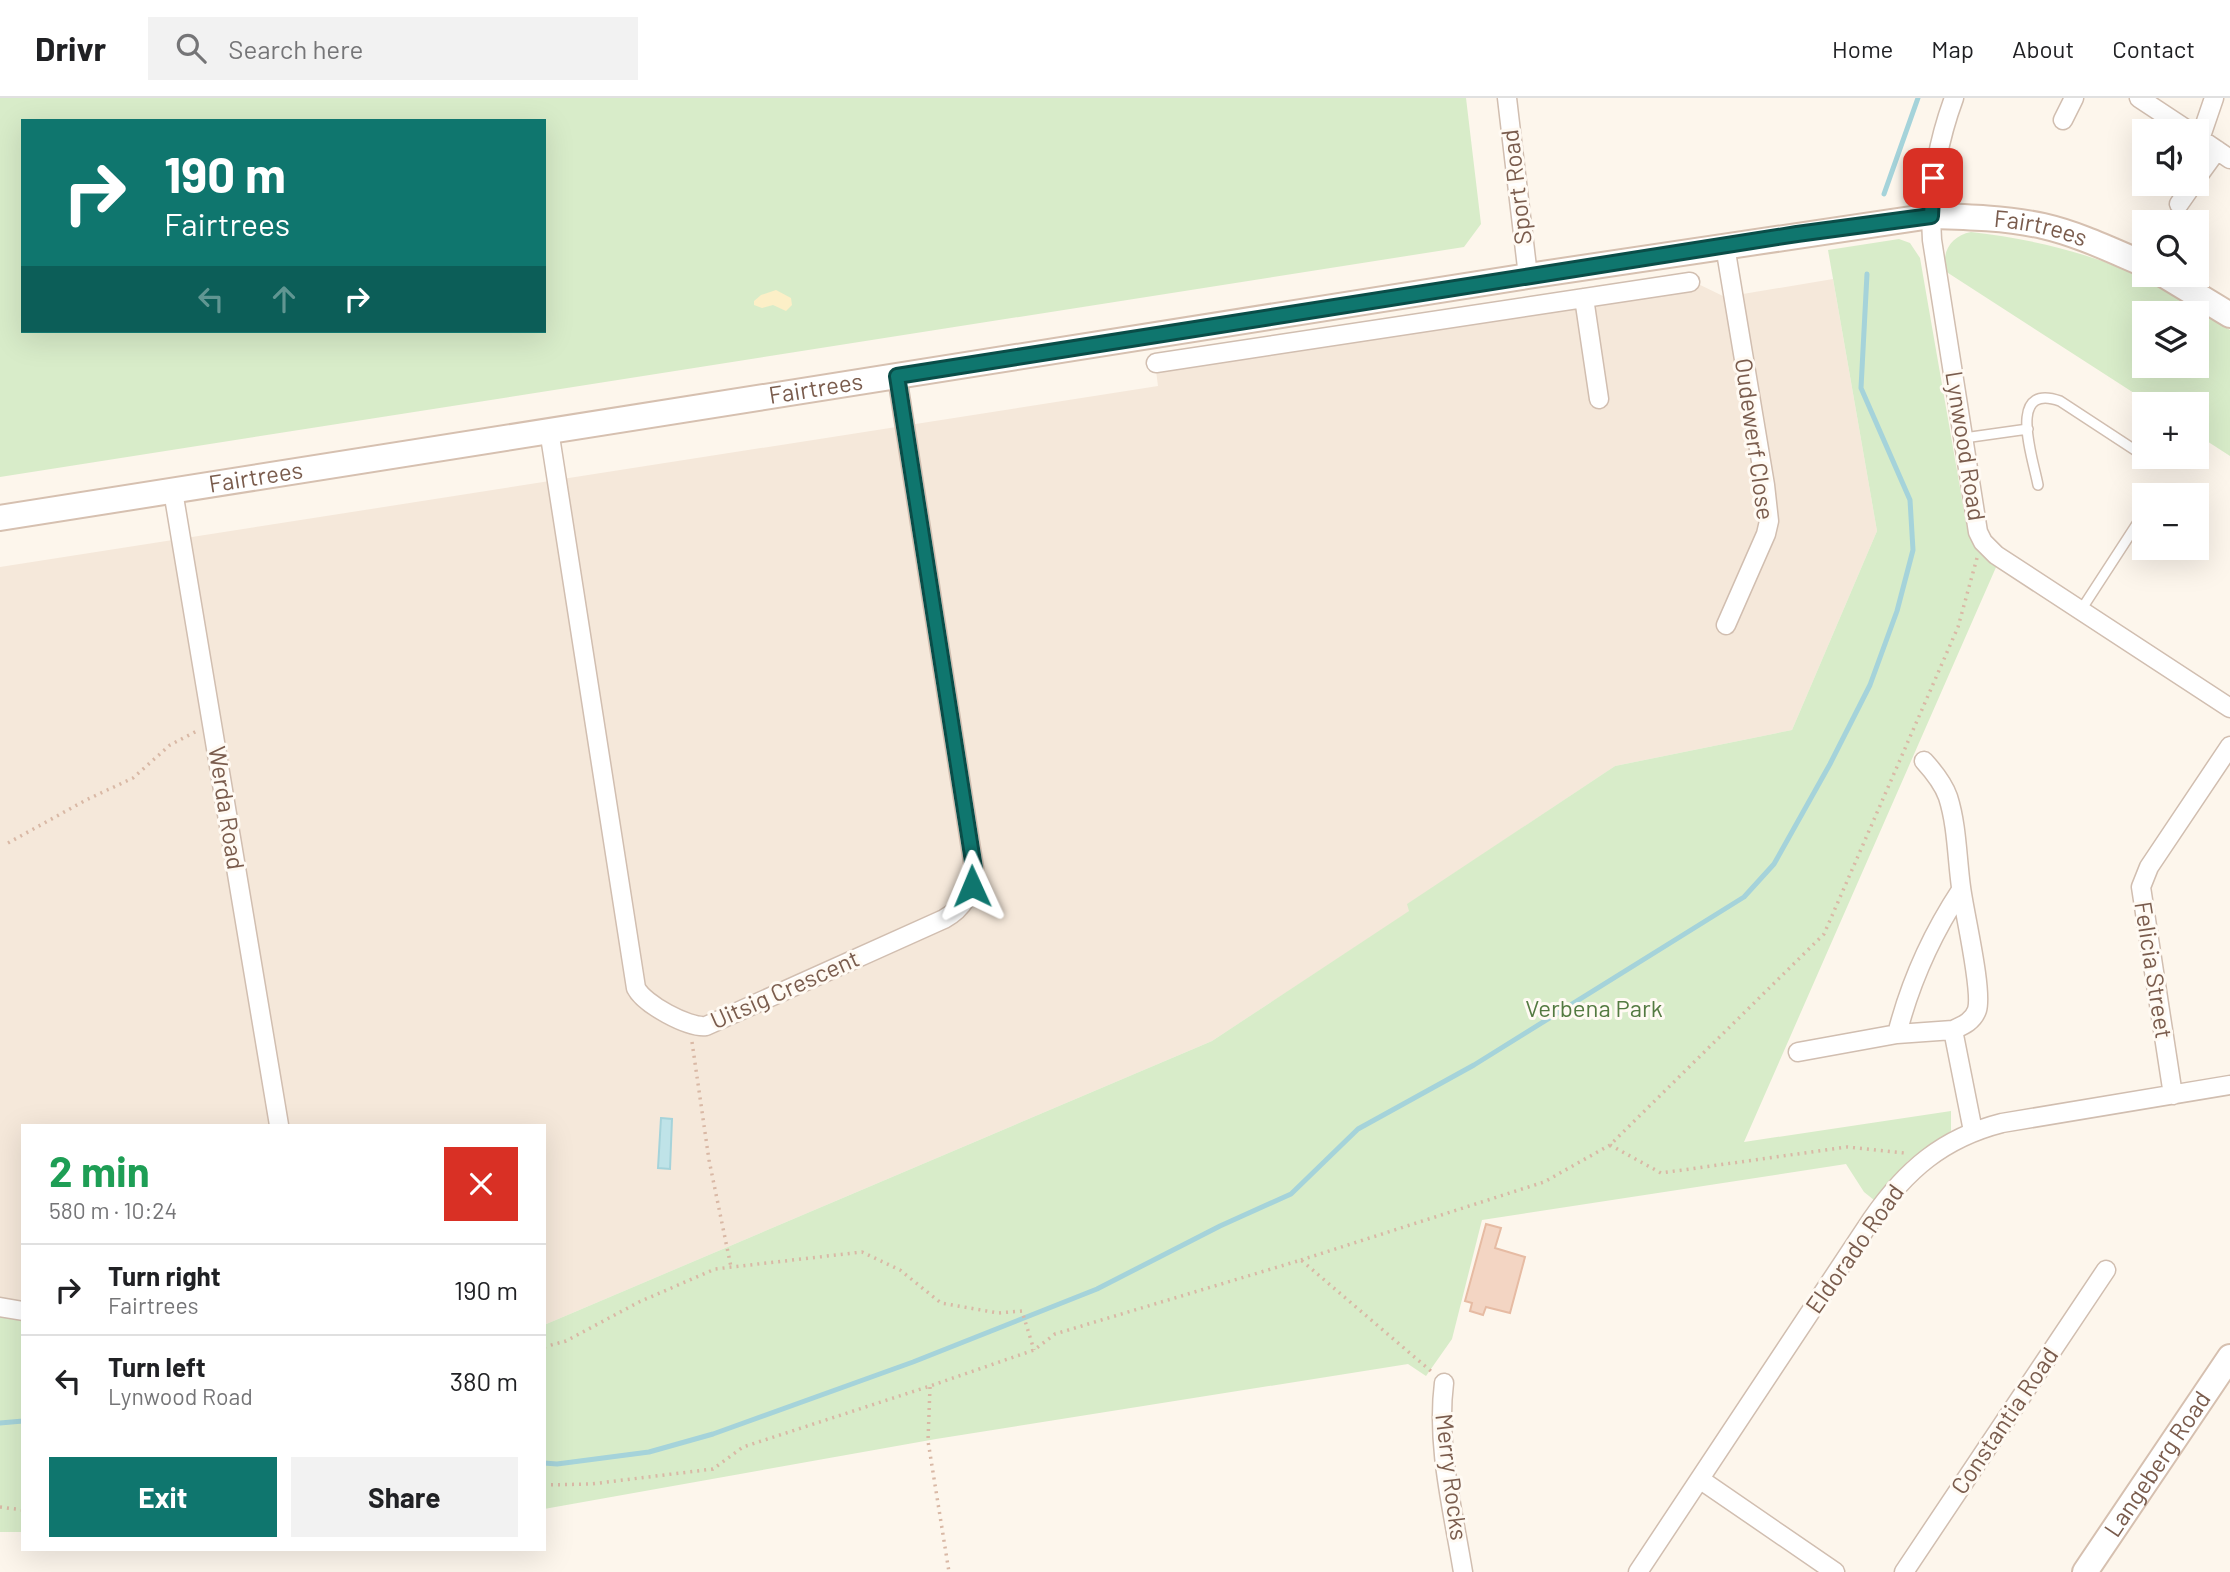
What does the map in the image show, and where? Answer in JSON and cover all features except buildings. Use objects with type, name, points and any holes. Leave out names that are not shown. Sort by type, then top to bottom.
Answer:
[{"type":"main road","name":"Fairtrees","points":[[8,518],[1528,276],[1931,216],[2044,226],[2132,259]]},
{"type":"main road","points":[[2184,287],[2230,315]]},
{"type":"main road","name":"Langeberg Road","points":[[2085,1572],[2230,1357]]},
{"type":"street","name":"Sport Road","points":[[1507,98],[1528,276]]},
{"type":"street","name":"Lynwood Road","points":[[1954,98],[1938,148],[1931,216],[1932,240],[1975,520],[1983,542],[1996,555],[2230,708]]},
{"type":"street","points":[[2063,120],[2074,98]]},
{"type":"street","points":[[2139,98],[2171,119]]},
{"type":"street","points":[[2203,119],[2214,98]]},
{"type":"street","points":[[2209,167],[2223,155]]},
{"type":"street","points":[[2179,204],[2185,196]]},
{"type":"street","name":"Oudewerf Close","points":[[1725,246],[1769,521],[1759,553],[1726,625]]},
{"type":"street","points":[[1156,363],[1690,282]]},
{"type":"street","points":[[1584,298],[1600,399]]},
{"type":"street","points":[[1283,316],[1289,343]]},
{"type":"street","name":"Uitsig Crescent","points":[[549,430],[636,988],[644,1000],[693,1026],[712,1024],[944,919],[964,902],[972,886],[974,868],[897,376]]},
{"type":"street","name":"Werda Road","points":[[173,491],[279,1124]]},
{"type":"street","name":"Felicia Street","points":[[2173,1095],[2141,887],[2149,867],[2230,746]]},
{"type":"street","points":[[1798,1052],[1897,1034],[1953,1030],[1973,1018],[1979,1000],[1948,796],[1924,761]]},
{"type":"street","points":[[1897,1034],[1904,1005],[1925,955],[1944,915],[1961,890]]},
{"type":"street","points":[[1953,1030],[1973,1131]]},
{"type":"street","name":"Eldorado Road","points":[[1638,1572],[1886,1199],[1916,1167],[1973,1131],[2044,1115],[2230,1085]]},
{"type":"street","name":"Constantia Road","points":[[1904,1572],[2106,1270]]},
{"type":"street","points":[[0,1307],[21,1311]]},
{"type":"street","name":"Merry Rocks","points":[[1444,1383],[1440,1413],[1442,1439],[1463,1572]]},
{"type":"street","points":[[1701,1480],[1835,1572]]},
{"type":"lane","points":[[2038,485],[2027,411],[2035,400],[2050,398],[2060,401],[2132,448]]},
{"type":"lane","points":[[1964,438],[2028,429]]},
{"type":"lane","points":[[2081,610],[2132,531]]},
{"type":"path","points":[[546,1485],[591,1484],[713,1469],[743,1447],[1034,1350],[1055,1334],[1301,1260],[1544,1182],[1610,1145],[1824,934],[1958,627],[1978,555]]},
{"type":"path","points":[[8,843],[86,800],[133,778],[170,745],[191,733],[213,726]]},
{"type":"path","points":[[693,1026],[692,1051],[731,1267]]},
{"type":"path","points":[[1610,1145],[1661,1173],[1847,1147],[1932,1155]]},
{"type":"path","points":[[546,1346],[566,1341],[639,1302],[715,1269],[862,1252],[900,1270],[941,1303],[998,1313],[1022,1311],[1034,1350]]},
{"type":"path","points":[[1301,1260],[1444,1383]]},
{"type":"path","points":[[930,1386],[928,1441],[949,1572]]},
{"type":"path","points":[[0,1507],[21,1510]]},
{"type":"shaded area","points":[[1833,279],[1877,531],[1792,730],[1615,766],[1408,904],[1410,911],[1212,1041],[546,1324],[546,1124],[21,1124],[21,1310],[0,1306],[0,567],[1158,386],[1155,363],[1690,280],[1725,297]]},
{"type":"green space","points":[[0,98],[1466,98],[1481,224],[1464,247],[0,477]]},
{"type":"green space","points":[[1971,232],[2074,252],[2132,273],[2132,287],[2161,287],[2186,301],[2132,301],[2132,378],[2209,378],[2209,316],[2230,330],[2230,456],[2209,442],[2209,392],[2132,392],[1945,271],[1947,251],[1958,237]]},
{"type":"green space","name":"Verbena Park","points":[[1899,239],[1910,243],[1920,258],[1967,528],[1976,547],[1997,565],[1744,1142],[1951,1111],[1951,1131],[1908,1161],[1874,1200],[1864,1192],[1846,1164],[1482,1220],[1452,1339],[1426,1376],[1408,1364],[936,1439],[546,1509],[546,1324],[1212,1041],[1409,911],[1407,904],[1615,766],[1792,730],[1877,531],[1828,250]]},
{"type":"green space","points":[[0,1315],[21,1320],[21,1532],[0,1532]]},
{"type":"sand","points":[[776,290],[791,298],[792,305],[786,311],[773,305],[762,308],[754,305],[754,301],[761,295]]},
{"type":"water","points":[[661,1118],[672,1119],[670,1169],[658,1168]]},
{"type":"waterway","points":[[1884,194],[1918,98]]},
{"type":"waterway","points":[[546,1463],[649,1452],[713,1434],[913,1362],[1097,1289],[1220,1226],[1291,1194],[1358,1129],[1474,1065],[1744,897],[1774,864],[1870,685],[1897,611],[1913,550],[1910,500],[1861,388],[1867,274]]},
{"type":"waterway","points":[[0,1423],[21,1421]]},
{"type":"route","points":[[972,886],[974,868],[897,376],[1797,234],[1931,216],[1933,178]]}]
